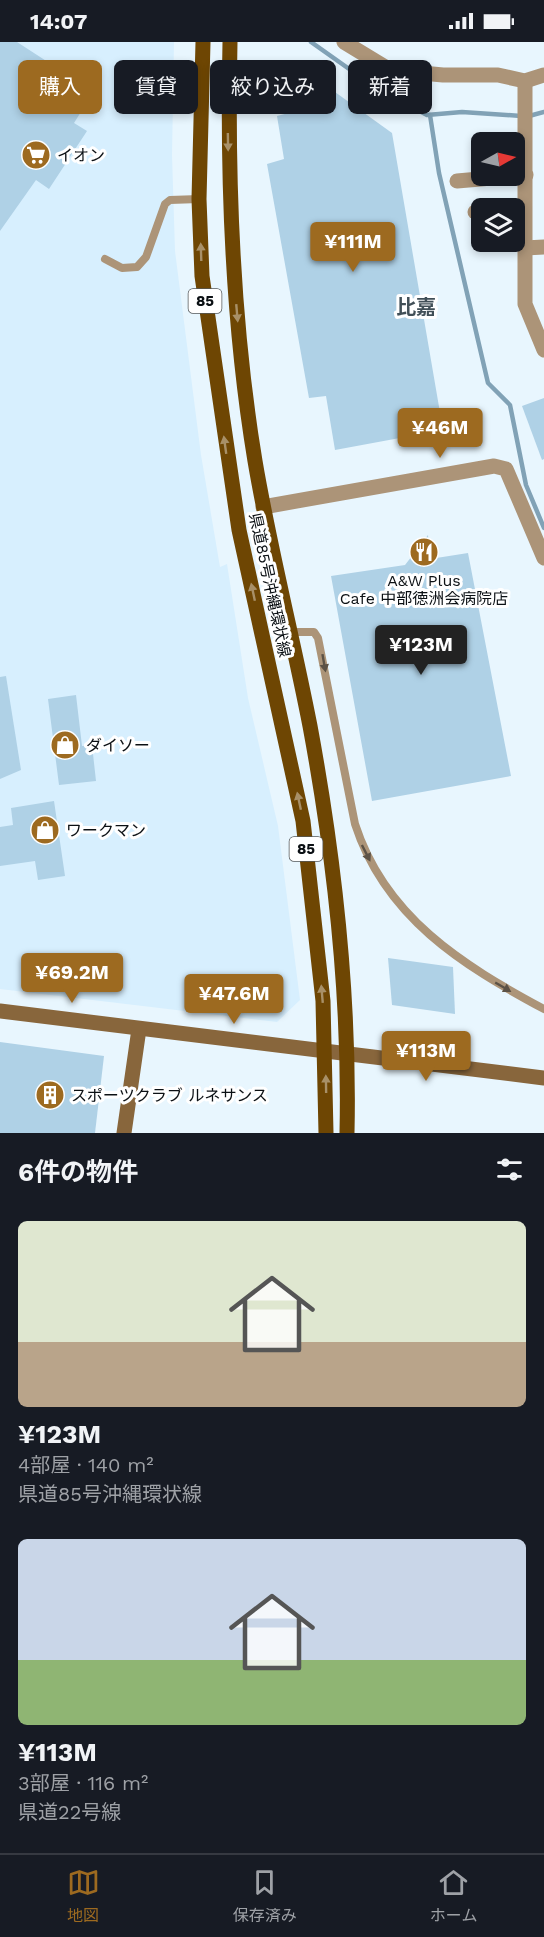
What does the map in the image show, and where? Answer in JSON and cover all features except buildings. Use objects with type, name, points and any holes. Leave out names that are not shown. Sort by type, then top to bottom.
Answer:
[{"type":"main road","name":"県道85号沖縄環状線","points":[[203,42],[200,199],[202,276],[227,464],[239,530],[303,821],[322,989],[326,1133]]},
{"type":"main road","name":"県道85号沖縄環状線","points":[[230,42],[230,234],[241,362],[263,507],[309,725],[336,888],[348,1056],[347,1133]]},
{"type":"street","points":[[344,42],[390,70],[443,75],[498,75],[525,81],[544,75]]},
{"type":"street","points":[[522,198],[526,175],[525,81]]},
{"type":"street","points":[[457,181],[526,175]]},
{"type":"street","points":[[525,248],[544,247]]},
{"type":"street","points":[[525,252],[525,304],[544,350]]},
{"type":"street","points":[[263,507],[495,466],[506,469],[544,558]]},
{"type":"street","points":[[0,1011],[348,1056],[544,1078]]},
{"type":"street","points":[[124,1133],[139,1029]]},
{"type":"lane","points":[[105,259],[122,268],[137,267],[146,257],[165,204],[170,200],[200,199]]},
{"type":"lane","points":[[290,632],[314,632],[318,638],[355,824],[362,847],[392,898],[423,929],[452,952],[498,984],[544,1010]]},
{"type":"shaded area","points":[[0,42],[174,42],[174,60],[114,60],[114,114],[173,114],[175,251],[201,455],[220,567],[227,564],[248,698],[278,826],[300,1000],[277,1022],[0,989]]},
{"type":"waterway","points":[[311,42],[376,88],[427,115],[462,112],[521,116]]},
{"type":"waterway","points":[[529,116],[544,112]]},
{"type":"waterway","points":[[430,115],[439,173],[488,383],[510,405],[526,485],[544,528]]},
{"type":"place","name":"イオン","points":[[36,155]]},
{"type":"place","name":"A&W Plus Cafe 中部徳洲会病院店","points":[[424,552]]},
{"type":"place","name":"ダイソー","points":[[65,745]]},
{"type":"place","name":"ワークマン","points":[[45,830]]},
{"type":"place","name":"スポーツクラブ ルネサンス","points":[[50,1095]]},
{"type":"district","name":"比嘉","points":[[416,307]]}]
